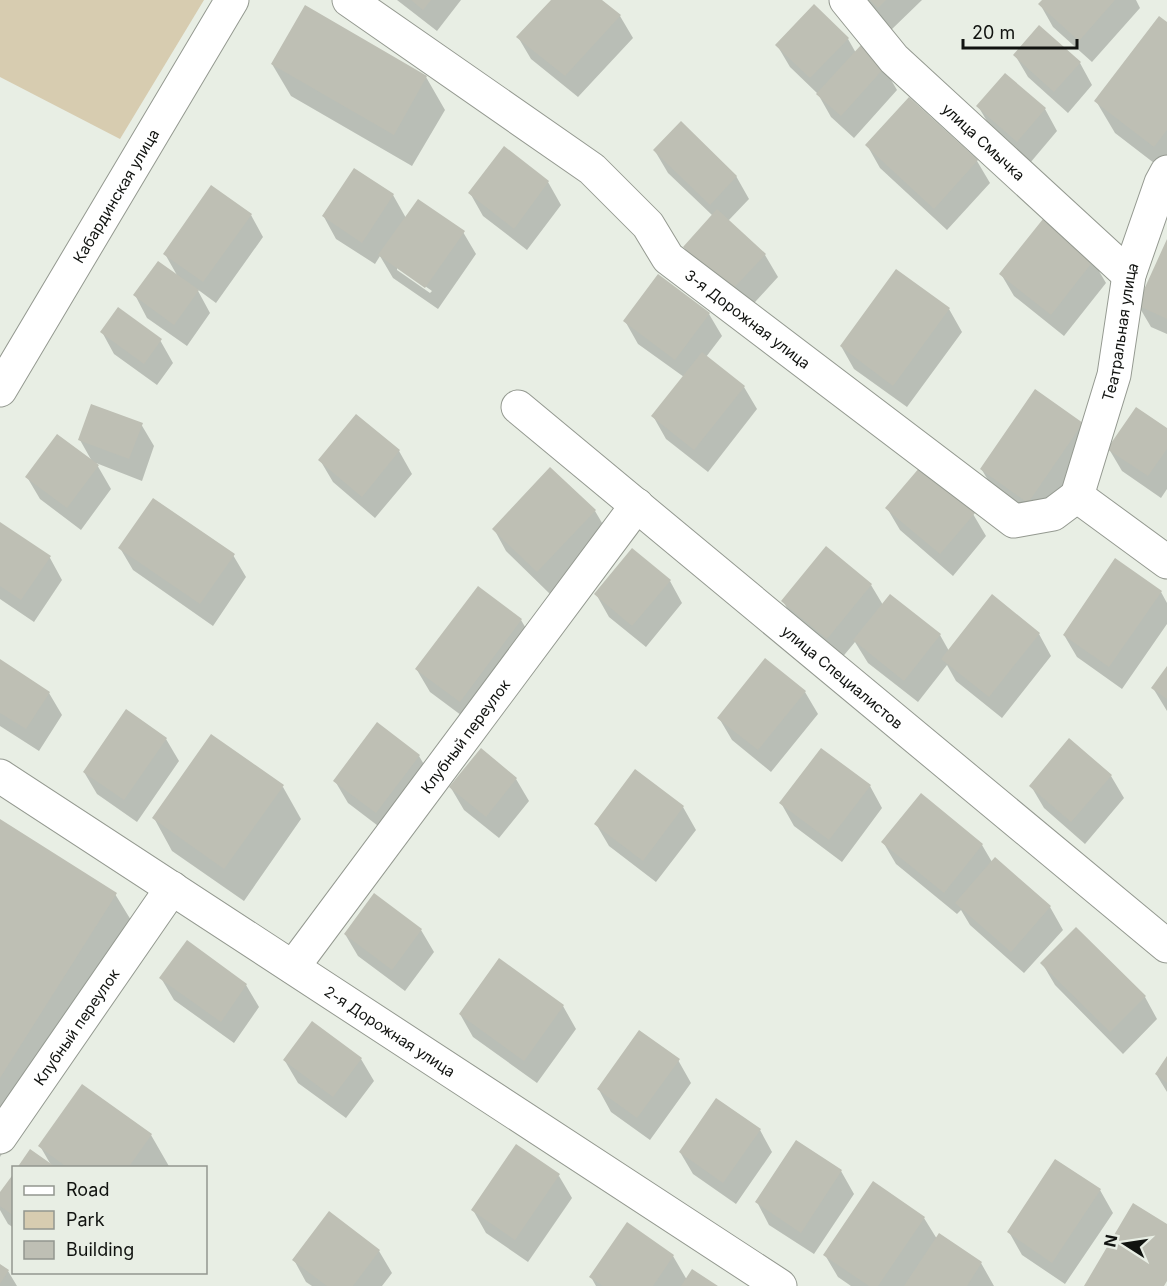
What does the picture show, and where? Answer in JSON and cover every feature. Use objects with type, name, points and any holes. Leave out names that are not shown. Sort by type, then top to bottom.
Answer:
[{"type":"street","name":"Кабардинская улица","points":[[0,390],[232,0]]},
{"type":"street","name":"3-я Дорожная улица","points":[[349,0],[592,169],[648,225],[668,258],[1014,521],[1053,514],[1077,496]]},
{"type":"street","name":"улица Смычка","points":[[846,0],[894,59],[1130,275]]},
{"type":"street","name":"Театральная улица","points":[[1077,496],[1114,375],[1130,275],[1161,183],[1167,172]]},
{"type":"street","name":"улица Специалистов","points":[[518,407],[1167,946]]},
{"type":"street","points":[[1077,496],[1167,562]]},
{"type":"street","name":"Клубный переулок","points":[[293,967],[637,505]]},
{"type":"street","name":"2-я Дорожная улица","points":[[0,776],[780,1286]]},
{"type":"street","name":"Клубный переулок","points":[[0,1137],[172,888]]},
{"type":"green space","points":[[0,0],[204,0],[120,139],[0,77]]},
{"type":"building","points":[[411,0],[431,0],[423,10]]},
{"type":"building","points":[[551,0],[602,0],[621,15],[565,76],[516,37]]},
{"type":"building","points":[[870,0],[886,0],[878,8]]},
{"type":"building","points":[[1042,0],[1115,0],[1079,41],[1038,4]]},
{"type":"building","points":[[814,4],[849,38],[810,78],[775,45]]},
{"type":"building","points":[[305,5],[427,76],[394,135],[271,64]]},
{"type":"building","points":[[1159,16],[1167,22],[1167,130],[1154,147],[1094,101]]},
{"type":"building","points":[[1039,25],[1081,62],[1054,92],[1013,55]]},
{"type":"building","points":[[861,45],[885,67],[841,116],[816,94]]},
{"type":"building","points":[[1005,73],[1046,108],[1017,142],[976,106]]},
{"type":"building","points":[[909,97],[978,160],[934,209],[865,145]]},
{"type":"building","points":[[681,121],[737,176],[710,205],[653,150]]},
{"type":"building","points":[[504,146],[549,181],[514,229],[468,193]]},
{"type":"building","points":[[354,168],[394,194],[362,243],[322,216]]},
{"type":"building","points":[[211,185],[252,214],[203,282],[163,254]]},
{"type":"building","points":[[418,199],[465,231],[425,288],[378,255]]},
{"type":"building","points":[[717,209],[766,254],[731,291],[683,247]]},
{"type":"building","points":[[1043,219],[1094,260],[1051,315],[999,274]]},
{"type":"building","points":[[1167,239],[1167,319],[1137,305]]},
{"type":"building","points":[[158,261],[199,290],[174,325],[133,295]]},
{"type":"building","points":[[896,269],[950,308],[893,386],[840,346]]},
{"type":"building","points":[[658,274],[710,313],[675,360],[623,321]]},
{"type":"building","points":[[118,307],[162,339],[144,364],[100,332]]},
{"type":"building","points":[[702,352],[745,386],[694,450],[651,416]]},
{"type":"building","points":[[1035,389],[1083,423],[1028,503],[980,469]]},
{"type":"building","points":[[91,404],[143,423],[129,459],[78,440]]},
{"type":"building","points":[[1136,407],[1167,428],[1167,449],[1148,476],[1107,449]]},
{"type":"building","points":[[356,414],[400,450],[362,497],[318,460]]},
{"type":"building","points":[[57,434],[99,465],[67,508],[25,477]]},
{"type":"building","points":[[550,467],[596,510],[537,572],[492,529]]},
{"type":"building","points":[[920,467],[975,513],[940,554],[885,508]]},
{"type":"building","points":[[153,498],[235,554],[200,604],[118,548]]},
{"type":"building","points":[[0,522],[51,556],[21,600],[0,586]]},
{"type":"building","points":[[826,546],[872,584],[827,639],[781,601]]},
{"type":"building","points":[[632,548],[671,580],[632,626],[594,594]]},
{"type":"building","points":[[1115,558],[1162,591],[1109,667],[1063,635]]},
{"type":"building","points":[[478,586],[522,619],[460,702],[415,669]]},
{"type":"building","points":[[890,594],[941,634],[904,681],[853,640]]},
{"type":"building","points":[[992,594],[1040,633],[989,697],[941,659]]},
{"type":"building","points":[[765,658],[806,691],[758,750],[717,718]]},
{"type":"building","points":[[0,659],[50,692],[26,729],[0,713]]},
{"type":"building","points":[[1167,666],[1167,699],[1151,688]]},
{"type":"building","points":[[126,709],[167,738],[124,800],[83,772]]},
{"type":"building","points":[[377,722],[420,755],[376,813],[333,781]]},
{"type":"building","points":[[211,734],[284,785],[224,869],[152,818]]},
{"type":"building","points":[[1069,738],[1112,775],[1071,822],[1029,786]]},
{"type":"building","points":[[481,748],[517,778],[486,817],[449,787]]},
{"type":"building","points":[[821,748],[871,785],[829,840],[779,803]]},
{"type":"building","points":[[635,769],[684,806],[643,861],[594,824]]},
{"type":"building","points":[[921,793],[983,844],[944,893],[881,842]]},
{"type":"building","points":[[0,819],[117,893],[0,1078]]},
{"type":"building","points":[[995,857],[1051,906],[1011,952],[955,903]]},
{"type":"building","points":[[374,893],[422,929],[392,970],[344,934]]},
{"type":"building","points":[[1076,927],[1146,996],[1110,1032],[1040,963]]},
{"type":"building","points":[[187,940],[247,984],[221,1022],[159,978]]},
{"type":"building","points":[[499,958],[564,1005],[524,1061],[459,1014]]},
{"type":"building","points":[[312,1021],[362,1058],[333,1097],[283,1060]]},
{"type":"building","points":[[639,1030],[680,1059],[637,1118],[597,1089]]},
{"type":"building","points":[[1167,1056],[1167,1083],[1155,1074]]},
{"type":"building","points":[[82,1084],[152,1134],[129,1166],[65,1166],[38,1146]]},
{"type":"building","points":[[716,1098],[761,1129],[723,1183],[679,1152]]},
{"type":"building","points":[[796,1140],[842,1170],[801,1233],[755,1202]]},
{"type":"building","points":[[516,1144],[560,1174],[515,1240],[471,1210]]},
{"type":"building","points":[[30,1149],[54,1166],[18,1166]]},
{"type":"building","points":[[1055,1159],[1101,1189],[1052,1263],[1007,1232]]},
{"type":"building","points":[[12,1176],[12,1215],[0,1206],[0,1192]]},
{"type":"building","points":[[873,1181],[925,1217],[878,1286],[869,1286],[823,1255]]},
{"type":"building","points":[[1133,1203],[1167,1224],[1167,1281],[1164,1286],[1084,1286]]},
{"type":"building","points":[[329,1211],[380,1250],[353,1286],[327,1286],[292,1260]]},
{"type":"building","points":[[627,1222],[674,1255],[653,1286],[603,1286],[589,1277]]},
{"type":"building","points":[[939,1233],[982,1262],[967,1286],[904,1286]]},
{"type":"building","points":[[0,1264],[9,1270],[0,1284]]},
{"type":"building","points":[[692,1269],[718,1286],[681,1286]]}]
